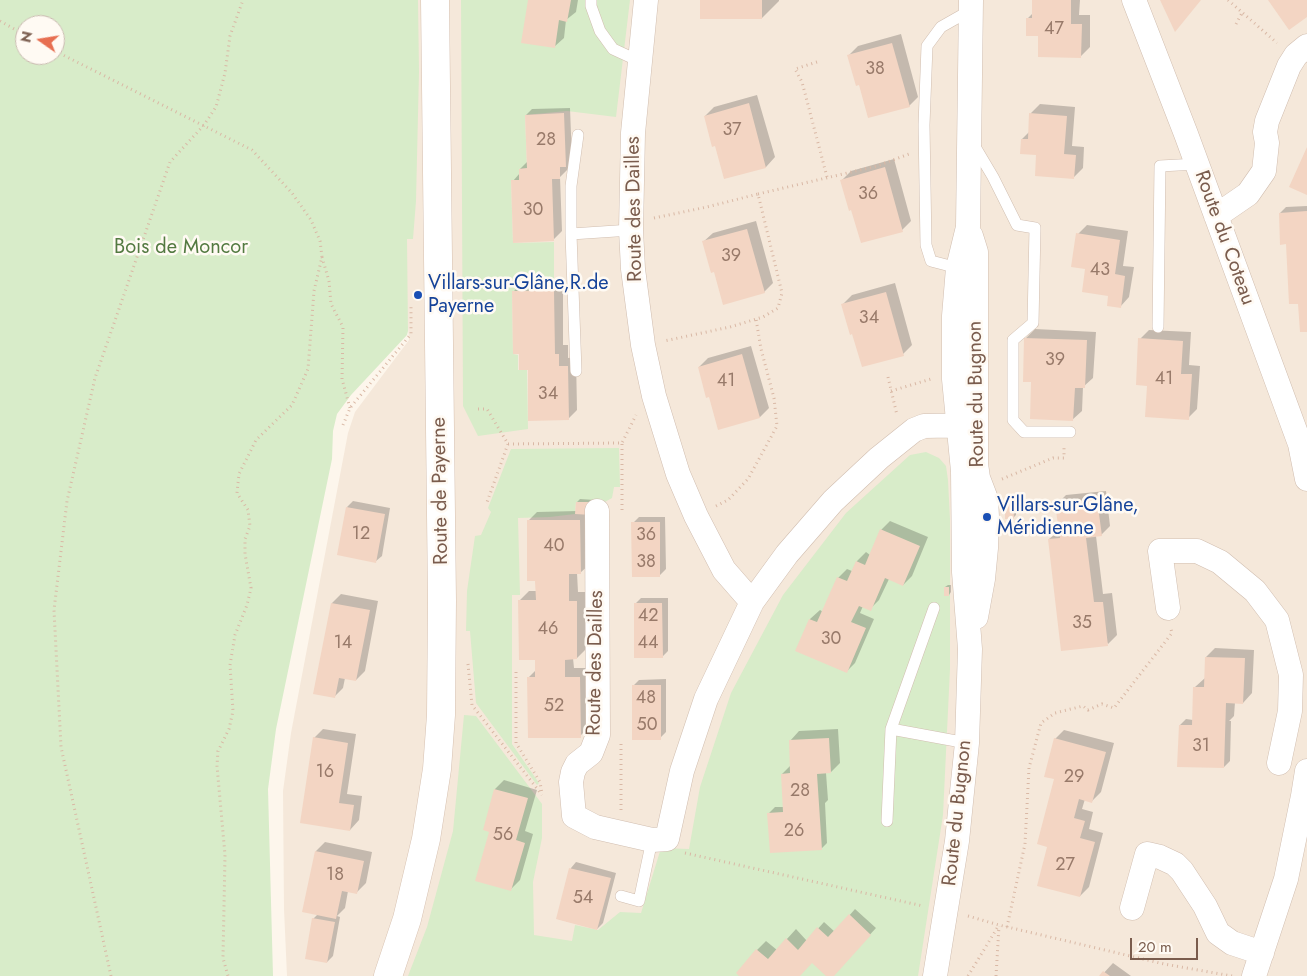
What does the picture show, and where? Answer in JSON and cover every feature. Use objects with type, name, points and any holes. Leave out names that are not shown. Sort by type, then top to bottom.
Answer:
[{"type":"main road","name":"Route de Payerne","points":[[388,976],[406,919],[426,839],[437,769],[441,715],[442,609],[435,0]]},
{"type":"street","name":"Route des Dailles","points":[[646,0],[633,133],[640,224],[633,269],[643,345],[654,396],[678,474],[696,516],[724,570],[752,602]]},
{"type":"street","name":"Route du Coteau","points":[[1134,0],[1197,164],[1306,467]]},
{"type":"street","name":"Route du Bugnon","points":[[935,976],[957,841],[967,743],[970,650],[983,579],[986,548],[986,499],[978,478],[967,425],[954,392],[954,316],[958,268],[968,227],[971,5]]},
{"type":"street","points":[[1216,216],[1248,194],[1264,171],[1267,121],[1285,74],[1300,53]]},
{"type":"street","name":"Route du Bugnon","points":[[967,425],[976,252],[968,227]]},
{"type":"street","points":[[652,840],[666,839],[682,771],[706,699],[752,602],[787,554],[833,501],[879,458],[914,430],[924,426],[967,425]]},
{"type":"street","name":"Route des Dailles","points":[[597,511],[598,736],[591,753],[577,764],[572,772],[574,816],[595,827],[652,840]]},
{"type":"street","points":[[1168,608],[1160,551],[1197,551],[1220,562],[1254,591],[1277,620],[1291,675],[1298,713],[1279,763]]},
{"type":"street","points":[[1254,976],[1286,879],[1307,771]]},
{"type":"street","points":[[1132,908],[1147,854],[1160,857],[1175,864],[1182,871],[1205,906],[1218,933],[1232,943],[1262,953]]},
{"type":"lane","points":[[591,0],[591,6],[600,31],[613,49],[639,61]]},
{"type":"lane","points":[[958,268],[931,261],[926,245],[924,148],[927,46],[941,27],[971,5]]},
{"type":"lane","points":[[576,371],[571,186],[578,135]]},
{"type":"lane","points":[[970,140],[993,177],[1017,225],[1035,228],[1033,323],[1014,340],[1013,420],[1024,432],[1067,432]]},
{"type":"lane","points":[[1158,326],[1160,166],[1197,164]]},
{"type":"lane","points":[[571,234],[640,224]]},
{"type":"lane","points":[[887,821],[891,729],[934,608]]},
{"type":"lane","points":[[891,729],[967,743]]},
{"type":"lane","points":[[620,896],[639,901],[652,840]]},
{"type":"path","points":[[111,976],[61,747],[54,610],[67,501],[95,378],[170,162],[204,125],[216,107],[225,72],[230,36],[243,0]]},
{"type":"path","points":[[1228,0],[1284,49],[1300,53]]},
{"type":"path","points":[[1236,24],[1242,13]]},
{"type":"path","points":[[0,21],[15,29]]},
{"type":"path","points":[[65,56],[252,150],[285,186],[311,220],[320,242],[322,257],[329,280],[331,304],[343,327],[342,379],[350,408]]},
{"type":"path","points":[[817,62],[795,69],[802,82],[827,177]]},
{"type":"path","points":[[640,224],[877,166],[924,148]]},
{"type":"path","points":[[663,342],[730,327],[756,319],[778,308],[782,293],[758,194]]},
{"type":"path","points":[[228,976],[223,958],[225,855],[217,766],[218,751],[229,729],[234,711],[230,665],[235,635],[247,605],[251,588],[245,554],[245,540],[250,526],[248,510],[237,493],[239,474],[256,440],[292,405],[308,369],[314,291],[322,257]]},
{"type":"path","points":[[344,425],[350,408],[411,334],[411,304]]},
{"type":"path","points":[[714,507],[728,500],[748,479],[777,426],[774,398],[761,349],[756,319]]},
{"type":"path","points":[[888,377],[898,417]]},
{"type":"path","points":[[891,391],[931,379],[937,379]]},
{"type":"path","points":[[478,409],[487,409],[508,444]]},
{"type":"path","points":[[508,444],[622,443],[637,413]]},
{"type":"path","points":[[1001,479],[1053,458],[1064,458],[1067,432]]},
{"type":"path","points":[[486,505],[508,444]]},
{"type":"path","points":[[1007,927],[1025,844],[1029,768],[1041,723],[1055,713],[1083,706],[1088,710],[1102,704],[1114,708],[1172,633],[1168,608]]},
{"type":"path","points":[[468,659],[472,705],[542,795],[540,782],[516,742],[516,672]]},
{"type":"path","points":[[968,976],[999,925],[996,976]]},
{"type":"shaded area","points":[[382,0],[1307,0],[1307,976],[287,976],[284,909],[283,791],[291,733],[348,433],[355,412],[409,340]]},
{"type":"green space","name":"Bois de Moncor","points":[[0,0],[418,0],[419,72],[416,201],[413,239],[407,239],[408,331],[407,335],[351,395],[337,414],[333,431],[332,459],[276,729],[268,789],[273,976],[0,976]]},
{"type":"green space","points":[[461,0],[630,0],[616,117],[567,111],[525,115],[527,168],[519,169],[519,180],[511,180],[513,243],[554,242],[554,289],[512,291],[513,354],[518,355],[518,370],[527,370],[528,429],[478,436],[463,406]]},
{"type":"green space","points":[[619,448],[620,487],[614,487],[612,498],[603,503],[576,502],[575,514],[518,518],[520,595],[512,595],[512,744],[539,783],[537,785],[476,703],[470,631],[466,631],[467,591],[475,536],[481,535],[491,512],[488,508],[511,449]]},
{"type":"green space","points":[[926,452],[939,458],[946,466],[948,480],[950,519],[950,669],[943,815],[918,976],[408,976],[427,927],[453,831],[464,715],[476,716],[542,804],[542,838],[533,882],[534,935],[572,941],[575,925],[598,930],[620,912],[641,913],[661,848],[689,849],[700,787],[731,693],[783,595],[846,513],[910,455]]},
{"type":"building","points":[[528,0],[571,0],[567,22],[559,20],[555,48],[521,43]]},
{"type":"building","points":[[700,0],[762,0],[762,19],[700,19]]},
{"type":"building","points":[[1032,0],[1071,0],[1071,24],[1082,24],[1081,58],[1038,57],[1038,36],[1026,36],[1026,18],[1032,18]]},
{"type":"building","points":[[1160,0],[1201,0],[1175,32]]},
{"type":"building","points":[[1268,0],[1307,0],[1307,17],[1289,30]]},
{"type":"building","points":[[892,43],[910,107],[868,118],[859,85],[856,86],[847,55]]},
{"type":"building","points":[[749,103],[766,168],[724,179],[715,146],[712,147],[704,116]]},
{"type":"building","points":[[564,113],[566,167],[560,167],[560,179],[552,179],[554,241],[513,243],[511,180],[519,180],[519,169],[527,168],[525,115]]},
{"type":"building","points":[[1029,113],[1067,116],[1064,154],[1076,155],[1074,179],[1035,176],[1036,155],[1020,154],[1021,139],[1028,139]]},
{"type":"building","points":[[1307,147],[1307,195],[1289,187]]},
{"type":"building","points":[[885,167],[903,232],[861,243],[840,180]]},
{"type":"building","points":[[1307,211],[1307,332],[1300,332],[1298,304],[1289,304],[1286,244],[1280,245],[1279,213]]},
{"type":"building","points":[[747,229],[765,293],[723,305],[714,272],[711,273],[702,241]]},
{"type":"building","points":[[1076,233],[1120,240],[1115,274],[1125,276],[1121,308],[1107,306],[1108,296],[1082,292],[1085,269],[1071,267]]},
{"type":"building","points":[[512,291],[554,291],[555,354],[559,354],[559,366],[568,366],[569,420],[528,421],[528,370],[519,370],[519,354],[513,354]]},
{"type":"building","points":[[886,292],[904,356],[862,367],[841,304]]},
{"type":"building","points":[[1024,338],[1087,340],[1085,388],[1075,388],[1073,421],[1030,419],[1031,382],[1023,382]]},
{"type":"building","points":[[1138,338],[1183,341],[1181,374],[1192,374],[1189,420],[1145,417],[1147,386],[1136,385]]},
{"type":"building","points":[[742,354],[760,418],[718,430],[709,397],[706,398],[698,367]]},
{"type":"building","points":[[1005,496],[1013,496],[1014,519],[1005,519]]},
{"type":"building","points":[[1097,499],[1102,536],[1086,538],[1094,602],[1103,602],[1108,646],[1061,651],[1048,539],[1060,538],[1055,504]]},
{"type":"building","points":[[576,502],[593,502],[592,515],[575,514]]},
{"type":"building","points":[[346,507],[385,514],[376,563],[337,555]]},
{"type":"building","points":[[527,520],[580,520],[581,574],[569,574],[569,601],[577,601],[577,659],[565,660],[565,677],[580,677],[581,738],[528,738],[527,677],[535,677],[535,660],[519,660],[518,600],[536,600],[535,581],[527,581]]},
{"type":"building","points":[[631,522],[660,522],[660,577],[632,577]]},
{"type":"building","points":[[880,529],[920,546],[903,586],[885,578],[871,611],[859,606],[851,622],[866,628],[847,673],[795,651],[809,619],[817,622],[837,577],[847,581],[856,561],[865,565]]},
{"type":"building","points":[[944,587],[949,587],[949,596],[944,596]]},
{"type":"building","points":[[331,603],[370,610],[356,681],[339,678],[335,698],[313,694]]},
{"type":"building","points":[[634,603],[662,603],[663,658],[634,658]]},
{"type":"building","points":[[1205,657],[1245,658],[1243,704],[1226,703],[1224,768],[1177,767],[1179,725],[1192,725],[1193,687],[1204,687]]},
{"type":"building","points":[[632,685],[661,685],[661,740],[632,740]]},
{"type":"building","points":[[313,737],[348,743],[339,803],[354,805],[350,831],[300,823]]},
{"type":"building","points":[[829,738],[831,773],[817,774],[822,850],[770,853],[767,813],[783,812],[781,774],[790,773],[789,740]]},
{"type":"building","points":[[1054,738],[1106,752],[1092,803],[1079,799],[1074,818],[1085,821],[1080,838],[1095,842],[1080,897],[1037,886],[1047,847],[1037,844],[1054,779],[1044,777]]},
{"type":"building","points":[[494,789],[528,798],[516,840],[525,843],[511,891],[475,881],[489,832],[483,830]]},
{"type":"building","points":[[315,851],[364,861],[357,894],[342,891],[336,919],[302,912]]},
{"type":"building","points":[[569,868],[611,878],[597,930],[556,919]]},
{"type":"building","points":[[849,914],[871,935],[834,976],[826,976],[812,963],[800,976],[739,976],[736,973],[756,949],[768,959],[786,938],[798,950],[817,927],[828,937]]},
{"type":"building","points":[[312,918],[335,922],[327,963],[305,959]]},
{"type":"building","points":[[1103,971],[1110,976],[1099,976]]},
{"type":"place","name":"Villars-sur-Glâne,R.de Payerne","points":[[418,295]]},
{"type":"place","name":"Villars-sur-Glâne, Méridienne","points":[[987,517]]}]
